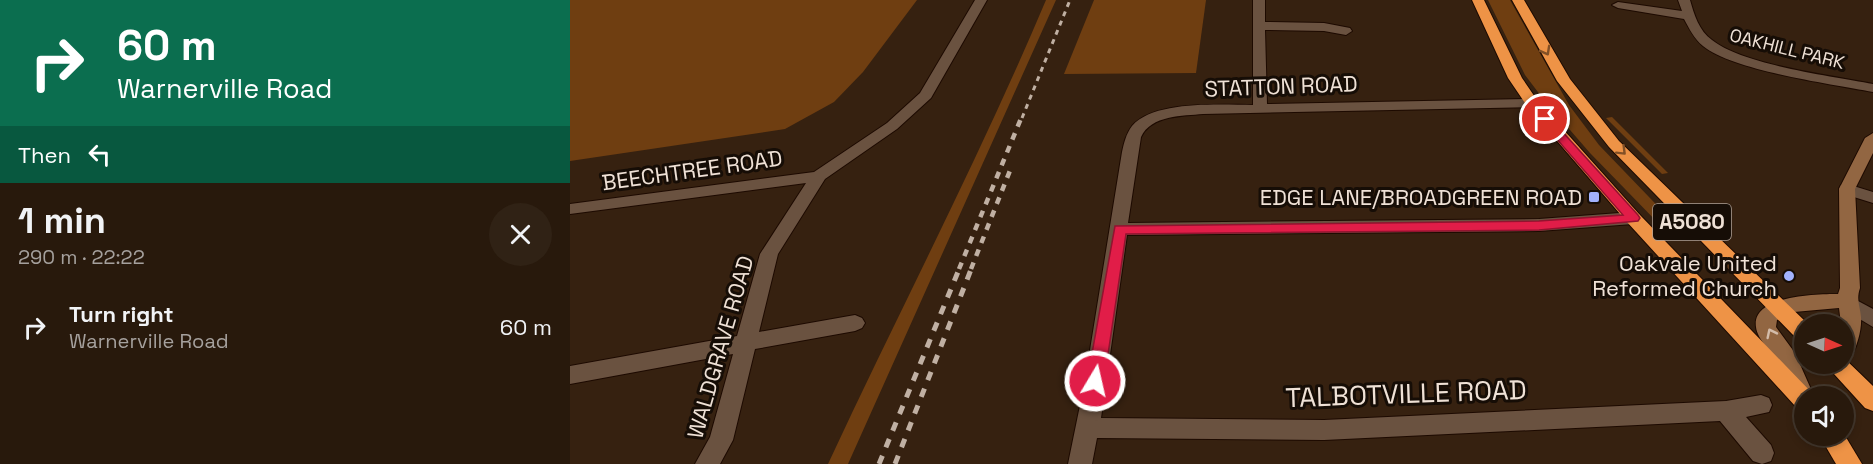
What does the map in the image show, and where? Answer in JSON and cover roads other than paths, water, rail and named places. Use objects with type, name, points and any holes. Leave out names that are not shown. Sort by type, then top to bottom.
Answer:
[{"type":"highway","name":"A5080","points":[[1478,0],[1515,78],[1532,103],[1633,218],[1794,388]]},
{"type":"highway","name":"A5080","points":[[1518,0],[1564,81],[1607,134],[1794,323]]},
{"type":"highway","points":[[1850,374],[1866,394],[1873,411]]},
{"type":"highway","points":[[1838,446],[1850,464]]},
{"type":"main road","points":[[1849,314],[1845,301],[1850,288],[1847,189],[1873,138]]},
{"type":"main road","points":[[1798,386],[1786,359],[1766,328],[1767,317],[1779,307],[1810,302],[1845,301]]},
{"type":"street","name":"WALDGRAVE ROAD","points":[[707,464],[721,440],[769,254],[819,176],[892,126],[926,95],[981,0]]},
{"type":"street","points":[[1259,0],[1260,108]]},
{"type":"street","name":"OAKHILL PARK","points":[[1684,0],[1688,16],[1705,41],[1732,56],[1873,88]]},
{"type":"street","points":[[1618,5],[1688,16]]},
{"type":"street","points":[[1260,26],[1324,27],[1346,31]]},
{"type":"street","name":"STATTON ROAD","points":[[1120,230],[1130,152],[1137,130],[1152,118],[1170,113],[1260,108],[1532,103]]},
{"type":"street","name":"BEECHTREE ROAD","points":[[570,209],[819,176]]},
{"type":"street","points":[[1847,189],[1873,198]]},
{"type":"street","points":[[1080,464],[1088,428],[1120,230],[1539,225],[1633,218]]},
{"type":"street","points":[[1845,301],[1873,319]]},
{"type":"street","points":[[570,375],[855,323]]},
{"type":"street","name":"TALBOTVILLE ROAD","points":[[1088,428],[1324,430],[1726,411],[1761,405]]},
{"type":"street","points":[[1726,411],[1762,453]]},
{"type":"railway","points":[[1022,118],[1070,0]]},
{"type":"railway","points":[[959,269],[1022,116]]},
{"type":"railway","points":[[971,269],[1011,168]]},
{"type":"railway","points":[[879,464],[960,267]]},
{"type":"railway","points":[[895,464],[972,267]]},
{"type":"place","name":"EDGE LANE/BROADGREEN ROAD","points":[[1594,197]]},
{"type":"place","name":"Oakvale United Reformed Church","points":[[1789,276]]}]
